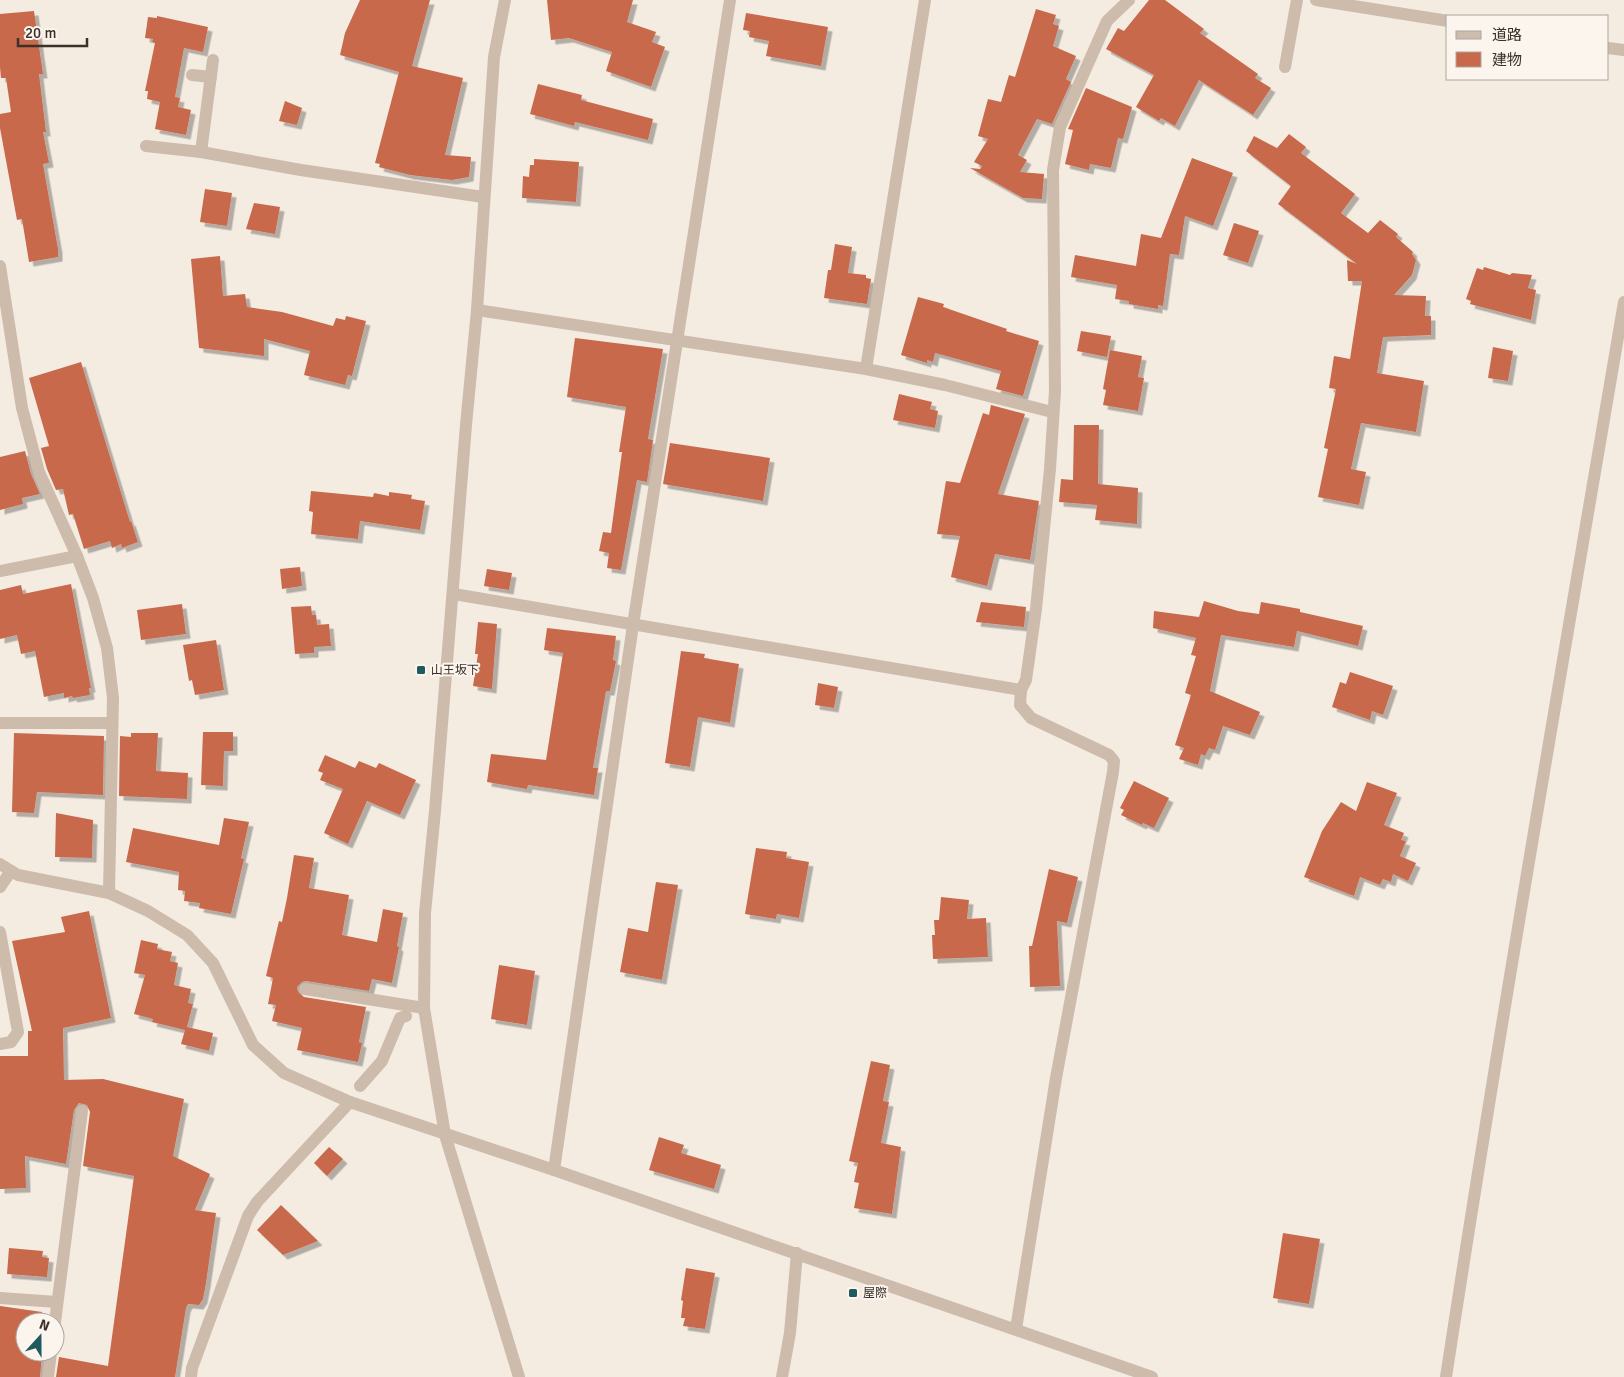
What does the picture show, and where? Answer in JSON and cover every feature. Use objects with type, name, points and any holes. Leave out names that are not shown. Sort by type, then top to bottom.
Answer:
[{"type":"street","points":[[505,0],[494,57],[483,197],[477,310],[425,914],[424,1008],[445,1135],[519,1377]]},
{"type":"street","points":[[554,1170],[633,625],[730,0]]},
{"type":"street","points":[[866,369],[925,0]]},
{"type":"street","points":[[1016,1329],[1056,1078],[1114,761],[1109,755],[1031,718],[1020,705],[1021,690],[1026,680],[1036,609],[1050,469],[1052,412],[1055,391],[1053,170],[1060,127],[1107,21],[1129,0]]},
{"type":"street","points":[[1285,67],[1297,0]]},
{"type":"street","points":[[1316,0],[1446,21]]},
{"type":"street","points":[[1609,48],[1624,50]]},
{"type":"street","points":[[201,152],[214,60]]},
{"type":"street","points":[[192,74],[211,77]]},
{"type":"street","points":[[146,146],[201,152],[301,170],[483,197]]},
{"type":"street","points":[[0,266],[4,322],[22,408],[39,472],[77,556],[93,598],[107,648],[113,698],[109,893]]},
{"type":"street","points":[[1446,1377],[1498,1041],[1572,617],[1624,302]]},
{"type":"street","points":[[477,310],[866,369],[945,385],[1052,412]]},
{"type":"street","points":[[0,571],[77,556]]},
{"type":"street","points":[[454,594],[1021,690]]},
{"type":"street","points":[[0,723],[112,723]]},
{"type":"street","points":[[0,864],[18,875],[109,893],[148,911],[187,935],[213,963],[253,1045],[284,1073],[350,1102],[797,1253],[1152,1377]]},
{"type":"street","points":[[0,887],[11,871]]},
{"type":"street","points":[[0,932],[18,1032],[11,1042],[0,1044]]},
{"type":"street","points":[[305,989],[424,1008]]},
{"type":"street","points":[[360,1086],[382,1061],[400,1018],[406,1016]]},
{"type":"street","points":[[191,1377],[192,1368],[248,1216],[257,1202],[350,1102]]},
{"type":"street","points":[[56,1312],[82,1111]]},
{"type":"street","points":[[782,1377],[790,1333],[797,1253]]},
{"type":"street","points":[[0,1298],[57,1302]]},
{"type":"street","points":[[48,1377],[50,1362]]},
{"type":"building","points":[[360,0],[430,0],[412,66],[463,78],[445,155],[471,157],[469,177],[452,180],[410,175],[379,167],[380,164],[375,163],[399,72],[340,55],[345,33]]},
{"type":"building","points":[[547,0],[633,0],[627,22],[656,32],[652,42],[665,47],[651,87],[606,71],[612,52],[569,38],[551,40]]},
{"type":"building","points":[[1149,0],[1165,0],[1204,29],[1200,33],[1258,74],[1255,78],[1271,88],[1253,115],[1199,80],[1175,126],[1161,118],[1159,121],[1136,107],[1154,75],[1106,49],[1118,28],[1124,31]]},
{"type":"building","points":[[1036,9],[1056,15],[1053,24],[1059,26],[1053,46],[1076,56],[1066,79],[1071,82],[1052,124],[1037,119],[1018,155],[1027,160],[1020,172],[1044,174],[1042,199],[1023,198],[970,168],[980,169],[982,166],[974,162],[988,139],[978,136],[988,99],[1001,102],[1009,75],[1015,77]]},
{"type":"building","points":[[34,11],[43,74],[39,74],[46,132],[43,132],[49,163],[43,164],[58,257],[29,262],[22,219],[17,220],[0,128],[0,114],[11,112],[6,78],[1,78],[0,14]]},
{"type":"building","points":[[746,13],[828,27],[821,66],[766,56],[769,41],[749,37],[750,31],[743,30]]},
{"type":"building","points":[[157,16],[208,27],[203,52],[184,48],[175,97],[180,98],[178,107],[191,110],[186,135],[155,129],[160,102],[147,99],[148,91],[145,91],[155,43],[152,42],[153,39],[145,38],[148,17],[157,18]]},
{"type":"building","points":[[538,84],[582,95],[581,100],[653,119],[648,140],[575,122],[574,126],[530,114]]},
{"type":"building","points":[[1086,88],[1132,107],[1123,139],[1118,138],[1111,168],[1090,164],[1089,170],[1065,164],[1073,130],[1068,129]]},
{"type":"building","points":[[285,101],[302,108],[297,125],[279,121]]},
{"type":"building","points":[[1289,134],[1306,147],[1301,153],[1355,194],[1341,213],[1368,233],[1380,220],[1398,234],[1396,237],[1413,252],[1412,254],[1416,260],[1412,275],[1394,295],[1426,296],[1425,316],[1431,316],[1431,335],[1383,337],[1377,373],[1424,381],[1416,432],[1361,423],[1351,469],[1366,472],[1359,505],[1318,497],[1328,449],[1324,448],[1336,389],[1329,388],[1334,356],[1350,359],[1362,281],[1348,281],[1347,260],[1357,264],[1278,204],[1291,186],[1246,151],[1254,136],[1277,148]]},
{"type":"building","points":[[1192,158],[1233,173],[1213,226],[1185,216],[1179,255],[1170,254],[1163,306],[1158,305],[1158,309],[1129,304],[1129,301],[1115,299],[1117,285],[1071,277],[1075,255],[1136,266],[1141,234],[1161,238]]},
{"type":"building","points":[[534,159],[579,162],[576,202],[522,198],[523,176],[529,177],[530,165],[534,165]]},
{"type":"building","points":[[205,189],[232,193],[227,226],[200,222]]},
{"type":"building","points":[[254,203],[280,207],[275,234],[246,229]]},
{"type":"building","points":[[1234,223],[1259,231],[1248,263],[1223,255]]},
{"type":"building","points":[[835,244],[852,247],[848,273],[866,275],[866,278],[871,279],[867,304],[824,298],[828,270],[831,270]]},
{"type":"building","points":[[220,256],[223,296],[245,294],[247,307],[282,312],[333,326],[336,318],[345,320],[346,316],[366,321],[352,376],[348,375],[345,385],[304,375],[310,351],[264,339],[264,356],[199,348],[191,259]]},
{"type":"building","points":[[1484,267],[1510,275],[1512,273],[1532,275],[1528,288],[1536,290],[1531,320],[1470,304],[1471,301],[1466,299],[1477,268],[1483,270]]},
{"type":"building","points":[[918,297],[944,304],[943,307],[1007,329],[1006,331],[1039,341],[1023,396],[996,389],[1001,371],[935,353],[933,362],[927,360],[927,363],[901,355]]},
{"type":"building","points":[[1081,331],[1111,336],[1107,357],[1077,351]]},
{"type":"building","points":[[575,338],[663,349],[648,439],[653,440],[647,482],[637,480],[621,570],[607,568],[609,553],[599,551],[603,532],[611,533],[622,452],[619,452],[626,407],[567,397]]},
{"type":"building","points":[[1493,347],[1513,351],[1508,381],[1488,378]]},
{"type":"building","points":[[1110,350],[1142,356],[1138,377],[1144,378],[1138,411],[1103,405],[1106,390],[1103,389]]},
{"type":"building","points":[[81,362],[130,522],[138,542],[122,548],[121,544],[112,548],[110,541],[84,549],[73,514],[69,515],[63,489],[56,490],[41,448],[49,446],[29,378]]},
{"type":"building","points":[[899,394],[932,402],[930,409],[938,411],[935,428],[893,420]]},
{"type":"building","points":[[991,405],[1025,414],[998,494],[1039,501],[1030,560],[995,554],[987,586],[951,577],[960,536],[937,534],[946,481],[960,483],[983,413],[989,415]]},
{"type":"building","points":[[1074,425],[1099,425],[1098,484],[1138,488],[1137,524],[1095,520],[1097,505],[1059,502],[1061,479],[1073,480]]},
{"type":"building","points":[[670,443],[770,458],[763,501],[663,484]]},
{"type":"building","points":[[25,451],[31,474],[40,494],[22,498],[23,504],[0,510],[0,457]]},
{"type":"building","points":[[311,491],[373,497],[374,493],[389,496],[389,492],[412,495],[411,499],[425,501],[420,530],[360,521],[358,539],[311,534],[313,512],[309,511]]},
{"type":"building","points":[[300,567],[302,586],[282,589],[280,569]]},
{"type":"building","points":[[487,569],[512,573],[509,590],[484,586]]},
{"type":"building","points":[[71,584],[91,688],[89,688],[90,695],[64,698],[64,693],[44,697],[35,651],[21,654],[17,635],[0,639],[0,590],[21,585],[23,594]]},
{"type":"building","points":[[1204,601],[1238,611],[1259,614],[1261,602],[1300,609],[1300,612],[1363,626],[1358,646],[1297,631],[1294,647],[1221,635],[1210,691],[1260,712],[1250,735],[1223,726],[1215,750],[1209,748],[1205,756],[1201,754],[1198,765],[1179,759],[1184,748],[1175,745],[1191,695],[1185,693],[1196,656],[1191,655],[1196,638],[1153,628],[1154,611],[1199,617]]},
{"type":"building","points":[[981,602],[1026,607],[1024,627],[976,622]]},
{"type":"building","points":[[182,604],[186,634],[141,640],[137,610]]},
{"type":"building","points":[[311,606],[312,615],[316,615],[317,625],[329,624],[331,646],[314,647],[314,653],[295,654],[291,607]]},
{"type":"building","points":[[478,622],[497,624],[492,689],[473,686],[478,654],[475,654]]},
{"type":"building","points":[[547,628],[616,636],[613,660],[616,661],[610,691],[606,691],[593,768],[598,768],[594,795],[528,785],[527,789],[487,782],[491,754],[546,760],[563,653],[544,650]]},
{"type":"building","points":[[216,640],[224,690],[195,695],[192,680],[189,681],[183,645]]},
{"type":"building","points":[[681,651],[705,654],[704,658],[739,664],[730,723],[698,717],[690,767],[665,763]]},
{"type":"building","points":[[1350,672],[1393,686],[1383,715],[1372,711],[1370,720],[1332,707],[1340,682],[1346,684]]},
{"type":"building","points":[[818,683],[838,687],[834,708],[815,705]]},
{"type":"building","points":[[203,732],[233,732],[233,751],[224,751],[223,786],[201,785]]},
{"type":"building","points":[[14,733],[104,736],[103,795],[37,792],[34,813],[12,812]]},
{"type":"building","points":[[131,733],[158,733],[156,771],[188,773],[187,799],[119,796],[120,736],[131,737]]},
{"type":"building","points":[[325,755],[355,768],[359,761],[376,768],[379,763],[416,780],[400,815],[367,801],[348,844],[324,833],[343,789],[320,780],[323,773],[318,771]]},
{"type":"building","points":[[1134,781],[1169,798],[1154,828],[1143,823],[1142,825],[1121,815],[1124,810],[1120,808]]},
{"type":"building","points":[[1367,782],[1397,793],[1384,825],[1404,833],[1401,840],[1406,841],[1400,856],[1416,863],[1408,881],[1393,874],[1391,882],[1383,879],[1380,885],[1360,877],[1354,896],[1304,877],[1322,831],[1341,802],[1356,811]]},
{"type":"building","points":[[56,813],[93,820],[92,858],[55,857]]},
{"type":"building","points":[[224,818],[249,822],[241,858],[244,859],[231,914],[199,908],[200,903],[184,901],[185,891],[178,890],[179,872],[126,862],[133,828],[219,845]]},
{"type":"building","points":[[756,848],[787,852],[786,858],[809,862],[799,918],[777,914],[776,919],[745,914]]},
{"type":"building","points":[[294,855],[314,858],[309,888],[349,895],[342,935],[377,942],[383,909],[403,913],[392,983],[372,979],[369,991],[306,981],[297,987],[298,992],[304,997],[366,1007],[359,1042],[362,1043],[358,1062],[297,1050],[302,1028],[272,1021],[276,1005],[268,1004],[273,978],[266,976],[279,921],[282,922]]},
{"type":"building","points":[[1049,869],[1078,877],[1067,923],[1057,921],[1060,986],[1030,987],[1029,946],[1032,946]]},
{"type":"building","points":[[656,882],[678,885],[662,980],[620,972],[628,928],[648,932]]},
{"type":"building","points":[[941,897],[969,900],[967,919],[986,918],[988,957],[933,959],[932,935],[935,935],[934,920],[939,920]]},
{"type":"building","points":[[89,911],[111,1018],[63,1028],[64,1080],[103,1079],[184,1099],[173,1156],[210,1174],[195,1210],[216,1213],[206,1283],[203,1299],[199,1305],[188,1304],[186,1308],[175,1377],[56,1377],[58,1362],[65,1362],[65,1358],[108,1366],[134,1176],[83,1166],[90,1112],[87,1105],[79,1103],[74,1110],[66,1164],[25,1156],[26,1188],[0,1189],[0,1056],[28,1056],[28,1031],[32,1031],[12,941],[65,932],[61,917]]},
{"type":"building","points":[[141,940],[158,944],[157,949],[172,952],[170,961],[178,963],[174,985],[191,989],[188,1003],[193,1004],[187,1027],[213,1033],[209,1051],[181,1044],[185,1030],[152,1022],[153,1019],[134,1014],[145,975],[134,973]]},
{"type":"building","points":[[499,965],[535,971],[527,1025],[491,1019]]},
{"type":"building","points":[[871,1061],[890,1065],[883,1101],[889,1102],[881,1143],[901,1147],[892,1214],[854,1208],[859,1183],[854,1182],[858,1163],[849,1161]]},
{"type":"building","points":[[659,1137],[684,1145],[681,1153],[721,1165],[714,1189],[649,1170]]},
{"type":"building","points":[[329,1147],[343,1159],[327,1176],[314,1163]]},
{"type":"building","points":[[281,1205],[318,1241],[283,1255],[257,1230]]},
{"type":"building","points":[[1283,1233],[1320,1239],[1309,1304],[1273,1298]]},
{"type":"building","points":[[9,1248],[43,1251],[42,1257],[49,1258],[47,1277],[7,1274]]},
{"type":"building","points":[[686,1268],[715,1273],[705,1329],[683,1326],[685,1318],[681,1318],[683,1301],[681,1300]]},
{"type":"building","points":[[0,1306],[42,1312],[15,1312],[15,1362],[41,1362],[40,1377],[0,1377]]},
{"type":"place","name":"山王坂下","points":[[421,670]]},
{"type":"place","name":"屋際","points":[[853,1293]]}]
